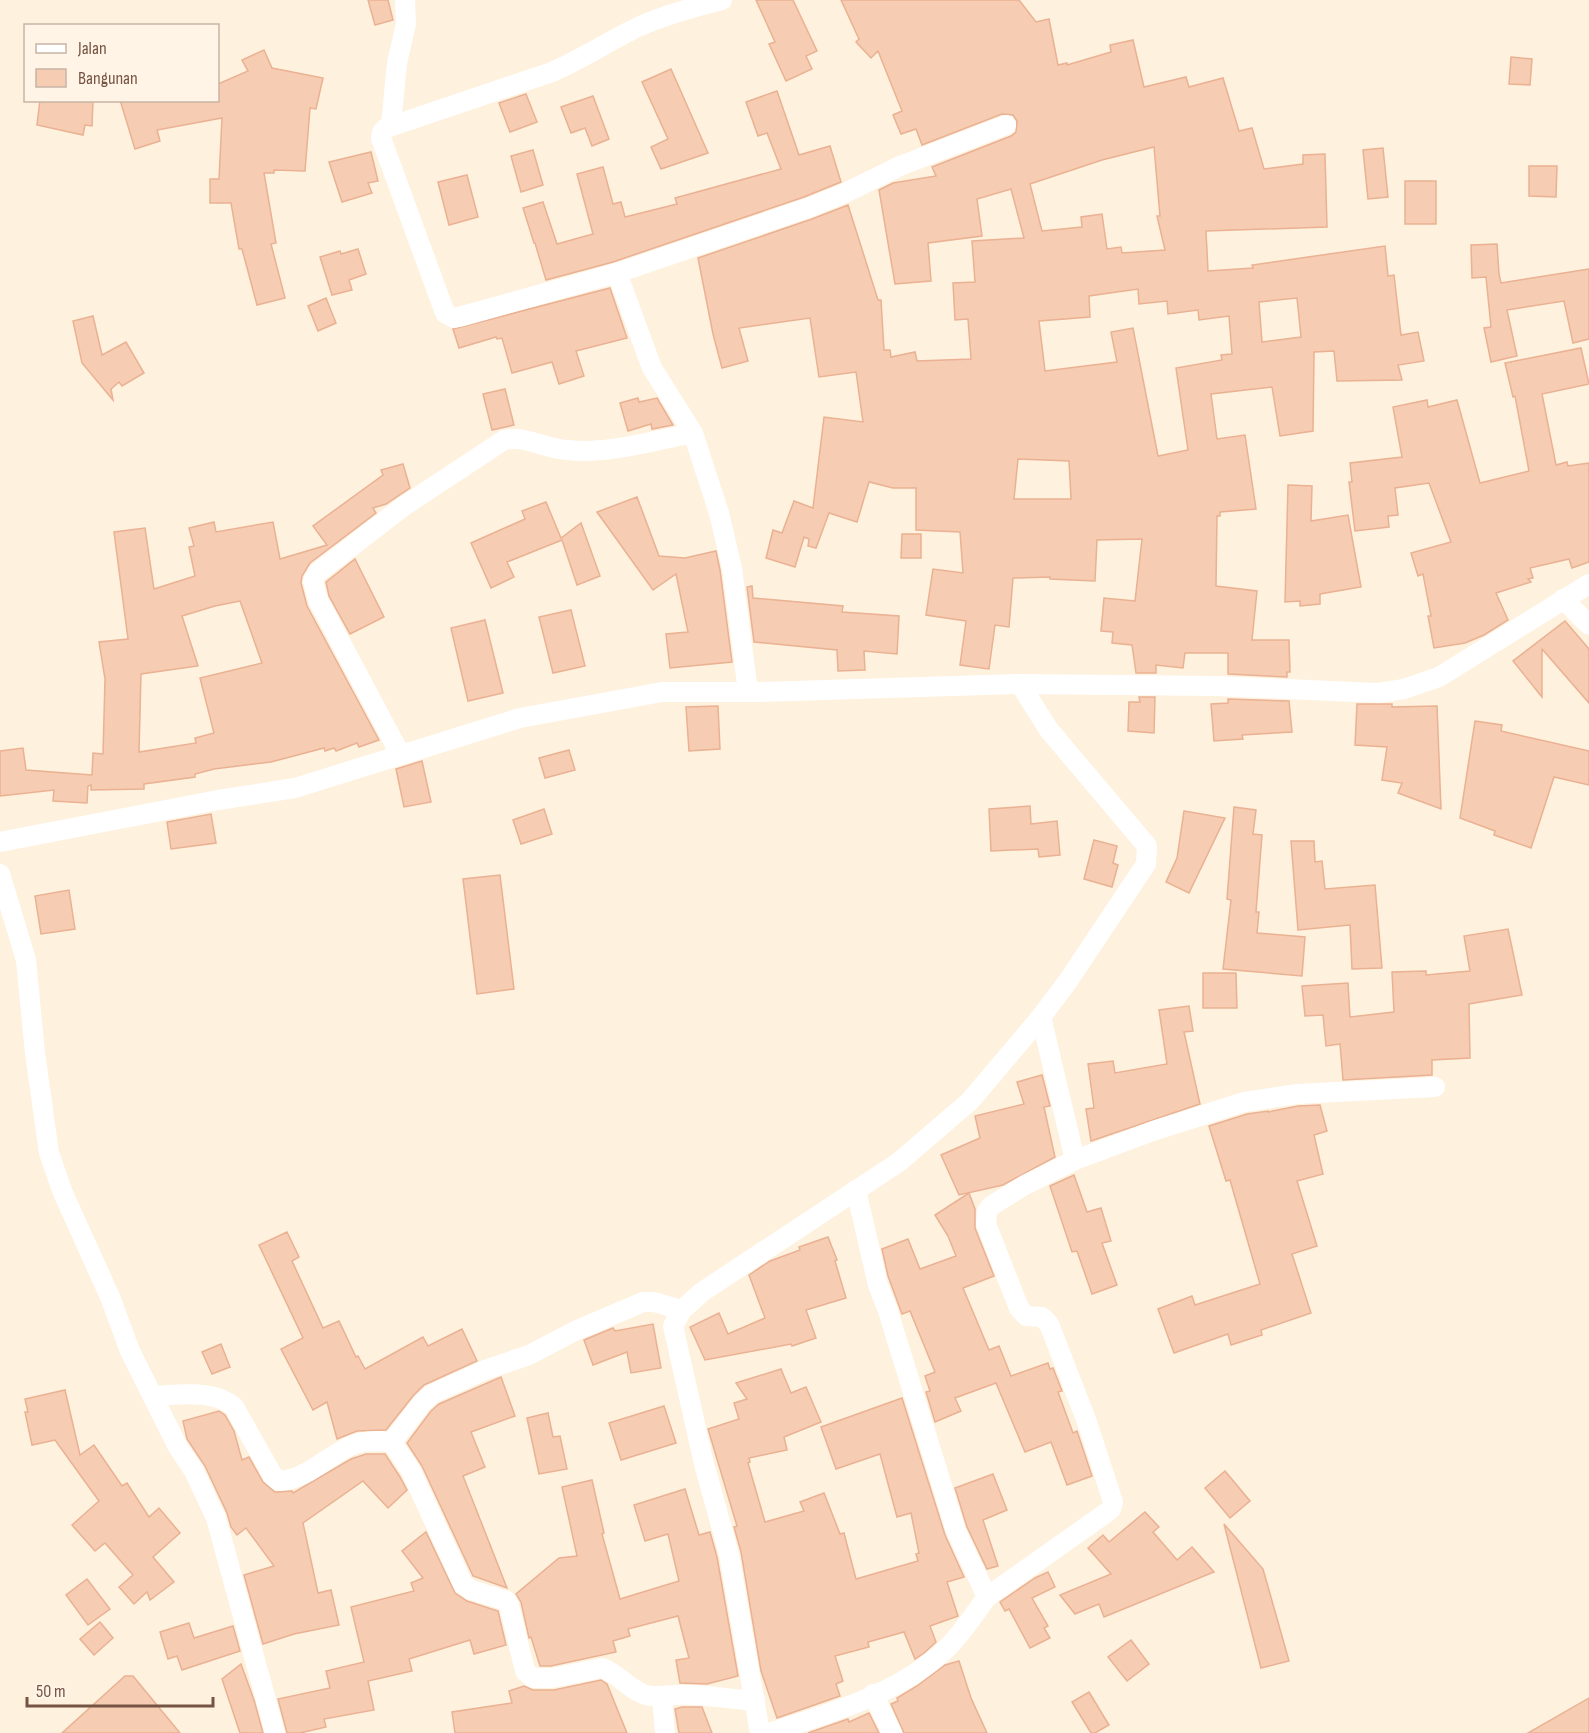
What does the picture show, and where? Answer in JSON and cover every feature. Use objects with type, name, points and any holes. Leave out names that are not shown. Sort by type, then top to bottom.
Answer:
[{"type":"street","points":[[391,125],[397,63],[406,24],[405,0]]},
{"type":"street","points":[[722,0],[671,14],[640,26],[552,72],[391,125],[382,132],[381,138],[442,308],[449,316],[459,317],[618,273],[808,208],[900,166],[1006,125]]},
{"type":"street","points":[[618,273],[652,368],[693,433],[719,513],[732,568],[748,692]]},
{"type":"street","points":[[400,754],[318,600],[313,581],[317,573],[404,507],[504,440],[524,439],[555,448],[586,451],[616,448],[693,433]]},
{"type":"street","points":[[0,842],[218,800],[295,788],[520,718],[662,692],[748,692],[1020,684],[1217,686],[1378,693],[1395,691],[1439,677],[1589,584]]},
{"type":"street","points":[[1563,599],[1589,625]]},
{"type":"street","points":[[760,1733],[729,1554],[704,1464],[673,1326],[682,1310],[714,1283],[899,1162],[970,1101],[1041,1017],[1068,981],[1146,864],[1147,846],[1049,730],[1020,684]]},
{"type":"street","points":[[0,874],[26,960],[35,1053],[49,1153],[63,1193],[110,1297],[130,1351],[178,1447],[194,1471],[216,1518],[275,1733]]},
{"type":"street","points":[[1041,1017],[1075,1160]]},
{"type":"street","points":[[769,1733],[831,1714],[891,1688],[924,1667],[950,1645],[987,1597],[1111,1509],[1113,1502],[1087,1422],[1049,1324],[1042,1317],[1026,1316],[1019,1308],[985,1219],[991,1206],[1025,1185],[1075,1160],[1244,1101],[1297,1094],[1435,1087]]},
{"type":"street","points":[[856,1190],[878,1285],[956,1531],[987,1597]]},
{"type":"street","points":[[392,1442],[422,1403],[432,1394],[485,1370],[528,1355],[575,1331],[643,1302],[654,1302],[682,1310]]},
{"type":"street","points":[[154,1396],[197,1394],[229,1402],[273,1476],[279,1481],[298,1477],[355,1444],[378,1440],[392,1442],[411,1471],[463,1584],[471,1590],[507,1601],[525,1671],[533,1678],[552,1678],[602,1668],[609,1670],[640,1693],[656,1697],[675,1694],[755,1701]]},
{"type":"street","points":[[873,1694],[892,1733]]},
{"type":"street","points":[[662,1696],[665,1733]]},
{"type":"building","points":[[368,0],[388,0],[393,20],[375,25]]},
{"type":"building","points":[[756,0],[793,0],[817,51],[806,56],[812,69],[786,81],[769,44],[775,42]]},
{"type":"building","points":[[841,0],[1019,0],[1036,22],[1049,19],[1058,65],[1067,63],[1067,65],[1111,52],[1110,45],[1133,40],[1144,87],[1186,77],[1189,87],[1223,78],[1239,131],[1252,128],[1264,169],[1303,164],[1303,155],[1325,154],[1327,227],[1206,231],[1208,271],[1253,268],[1252,265],[1385,246],[1388,276],[1394,275],[1401,335],[1418,332],[1424,361],[1398,365],[1402,380],[1337,381],[1334,351],[1314,352],[1313,431],[1280,436],[1272,387],[1211,394],[1217,439],[1245,435],[1256,509],[1220,512],[1220,516],[1217,516],[1216,586],[1257,591],[1252,640],[1289,640],[1290,672],[1287,672],[1287,677],[1228,674],[1228,653],[1185,653],[1183,668],[1156,665],[1156,673],[1136,673],[1132,645],[1112,643],[1113,632],[1101,631],[1104,598],[1135,601],[1142,539],[1097,540],[1095,581],[1050,579],[1050,577],[1013,578],[1009,627],[995,625],[989,669],[960,665],[966,621],[926,615],[933,569],[963,573],[960,532],[916,530],[916,488],[893,488],[869,482],[857,522],[829,513],[816,548],[808,546],[809,539],[804,537],[795,567],[766,558],[773,530],[782,533],[794,501],[813,508],[824,417],[863,422],[856,372],[819,377],[810,318],[739,328],[748,361],[722,368],[698,258],[848,205],[878,300],[881,300],[884,350],[890,350],[891,357],[915,352],[917,361],[971,359],[968,319],[955,320],[953,283],[975,282],[972,241],[1024,238],[1011,189],[977,199],[982,236],[928,243],[931,281],[895,284],[879,190],[893,183],[936,176],[932,167],[1011,136],[1016,132],[1017,121],[1013,115],[1002,114],[922,145],[916,129],[901,134],[893,115],[902,111],[878,51],[871,58],[856,42],[859,39]],"holes":[[[1154,147],[1160,216],[1157,216],[1165,250],[1122,253],[1121,247],[1107,249],[1102,214],[1081,217],[1082,227],[1042,231],[1030,184],[1102,160]],[[1138,289],[1139,304],[1167,301],[1168,314],[1198,310],[1199,320],[1229,316],[1232,354],[1221,355],[1222,360],[1176,368],[1188,450],[1158,456],[1133,328],[1111,332],[1117,362],[1045,371],[1039,321],[1090,317],[1089,296]],[[1297,298],[1301,337],[1262,342],[1259,302]],[[1018,459],[1069,461],[1071,499],[1014,499]]]},
{"type":"building","points":[[264,50],[272,68],[323,78],[316,109],[310,108],[305,171],[274,170],[274,173],[264,173],[276,243],[271,244],[285,298],[257,305],[242,249],[239,249],[231,203],[210,203],[210,179],[219,179],[222,118],[157,130],[160,141],[135,149],[121,102],[219,102],[219,84],[248,71],[242,60]]},
{"type":"building","points":[[1511,57],[1532,59],[1530,85],[1509,84]]},
{"type":"building","points":[[671,69],[708,153],[661,169],[651,147],[668,139],[642,82]]},
{"type":"building","points":[[777,91],[799,155],[830,146],[841,182],[804,197],[613,262],[546,280],[523,208],[543,202],[557,244],[593,234],[577,174],[603,167],[613,204],[621,202],[625,217],[677,204],[675,198],[781,169],[767,133],[758,136],[746,102]]},
{"type":"building","points":[[526,94],[537,122],[510,132],[499,103]]},
{"type":"building","points":[[593,96],[609,139],[592,146],[585,128],[571,133],[561,107]]},
{"type":"building","points":[[40,102],[93,102],[92,126],[85,125],[83,135],[37,125]]},
{"type":"building","points":[[1383,148],[1388,197],[1368,199],[1363,150]]},
{"type":"building","points":[[533,150],[543,185],[521,192],[511,156]]},
{"type":"building","points":[[371,152],[378,181],[368,183],[372,193],[342,202],[329,162]]},
{"type":"building","points":[[1529,166],[1557,166],[1556,197],[1529,196]]},
{"type":"building","points":[[467,175],[478,217],[449,225],[438,182]]},
{"type":"building","points":[[1405,181],[1436,181],[1436,224],[1405,224]]},
{"type":"building","points":[[1497,244],[1501,283],[1589,269],[1589,339],[1573,343],[1564,301],[1507,310],[1517,356],[1491,362],[1484,328],[1491,327],[1486,277],[1472,278],[1471,245]]},
{"type":"building","points":[[358,249],[366,274],[349,280],[352,290],[332,295],[320,257]]},
{"type":"building","points":[[610,288],[627,338],[576,351],[584,376],[559,384],[552,362],[512,373],[502,338],[497,339],[496,337],[459,348],[453,329]]},
{"type":"building","points":[[326,298],[336,323],[318,331],[308,306]]},
{"type":"building","points":[[93,316],[102,355],[126,342],[144,373],[122,386],[119,382],[111,389],[113,400],[82,363],[73,321]]},
{"type":"building","points":[[1581,348],[1589,384],[1542,394],[1556,465],[1567,462],[1568,466],[1589,463],[1589,562],[1572,568],[1569,559],[1530,568],[1533,578],[1528,579],[1531,582],[1496,593],[1508,620],[1484,635],[1465,643],[1434,648],[1423,574],[1418,576],[1411,553],[1451,542],[1429,483],[1395,488],[1398,515],[1388,516],[1389,527],[1355,531],[1349,482],[1352,482],[1350,463],[1402,457],[1393,407],[1427,400],[1428,407],[1457,400],[1480,483],[1529,471],[1515,396],[1513,397],[1505,363]]},
{"type":"building","points":[[505,389],[514,425],[492,430],[483,394]]},
{"type":"building","points":[[638,398],[639,402],[657,398],[673,425],[652,429],[651,424],[628,431],[620,403]]},
{"type":"building","points":[[403,464],[410,488],[386,504],[373,508],[376,513],[310,563],[302,576],[301,583],[307,606],[379,740],[359,747],[357,743],[336,751],[334,748],[325,751],[324,748],[271,762],[214,769],[195,774],[195,777],[144,784],[144,789],[91,790],[91,785],[88,786],[87,803],[53,801],[54,790],[0,796],[0,751],[23,748],[26,770],[92,775],[93,753],[103,754],[105,679],[99,642],[128,639],[114,532],[145,528],[154,589],[195,576],[189,547],[194,546],[189,528],[214,522],[216,532],[273,522],[280,559],[327,545],[313,526],[383,475],[381,470]],"holes":[[[240,601],[262,663],[200,678],[214,733],[195,738],[196,743],[139,752],[141,674],[198,666],[182,616]]]},
{"type":"building","points":[[1288,485],[1312,486],[1311,521],[1348,515],[1361,587],[1320,594],[1320,604],[1300,606],[1300,601],[1285,602]]},
{"type":"building","points":[[637,497],[659,556],[685,558],[716,551],[732,662],[670,668],[666,634],[688,632],[676,574],[653,590],[597,512]]},
{"type":"building","points":[[546,502],[561,538],[581,523],[600,576],[577,585],[562,540],[507,562],[514,577],[491,588],[471,543],[525,519],[522,511]]},
{"type":"building","points":[[902,534],[921,534],[921,558],[901,558]]},
{"type":"building","points":[[355,559],[384,617],[350,634],[329,596],[326,582]]},
{"type":"building","points":[[752,586],[753,598],[843,606],[842,612],[899,616],[897,654],[864,651],[865,670],[838,671],[837,650],[754,642],[747,587]]},
{"type":"building","points":[[571,610],[585,666],[553,673],[539,617]]},
{"type":"building","points":[[485,620],[503,693],[468,701],[451,628]]},
{"type":"building","points":[[1565,621],[1589,649],[1589,703],[1542,649],[1542,697],[1513,661]]},
{"type":"building","points":[[1139,697],[1155,697],[1154,733],[1128,731],[1129,702],[1140,702]]},
{"type":"building","points":[[1228,699],[1289,701],[1292,732],[1242,735],[1243,739],[1214,741],[1211,704],[1228,703]]},
{"type":"building","points":[[1357,704],[1392,704],[1392,707],[1437,706],[1441,809],[1398,793],[1402,783],[1382,780],[1387,747],[1355,745]]},
{"type":"building","points":[[718,706],[720,749],[689,751],[686,707]]},
{"type":"building","points":[[1475,721],[1502,725],[1501,731],[1589,751],[1589,785],[1554,777],[1531,848],[1494,835],[1495,831],[1460,818]]},
{"type":"building","points":[[569,750],[575,770],[545,778],[539,758]]},
{"type":"building","points":[[422,761],[431,802],[404,807],[396,769]]},
{"type":"building","points":[[1030,806],[1031,824],[1057,821],[1060,855],[1039,857],[1038,849],[991,851],[989,809]]},
{"type":"building","points":[[1234,807],[1256,810],[1253,834],[1262,835],[1256,912],[1259,912],[1257,933],[1305,937],[1302,976],[1223,969],[1231,900],[1227,899]]},
{"type":"building","points":[[544,809],[552,834],[521,844],[513,820]]},
{"type":"building","points":[[1184,811],[1225,818],[1189,893],[1166,882],[1177,858]]},
{"type":"building","points":[[211,814],[216,843],[171,849],[167,822]]},
{"type":"building","points":[[1094,840],[1117,846],[1113,863],[1118,865],[1112,887],[1084,879]]},
{"type":"building","points":[[1291,841],[1314,841],[1315,862],[1322,861],[1325,889],[1375,885],[1382,968],[1352,969],[1350,925],[1298,930]]},
{"type":"building","points":[[500,875],[514,989],[477,994],[463,879]]},
{"type":"building","points":[[69,890],[75,929],[41,934],[35,896]]},
{"type":"building","points":[[1508,929],[1522,995],[1469,1004],[1470,1058],[1432,1060],[1432,1075],[1343,1080],[1340,1044],[1326,1046],[1323,1015],[1305,1016],[1302,986],[1348,983],[1350,1017],[1394,1012],[1392,972],[1426,971],[1426,975],[1470,971],[1464,936]]},
{"type":"building","points":[[1203,973],[1236,973],[1237,1008],[1203,1008]]},
{"type":"building","points":[[1189,1006],[1193,1031],[1184,1032],[1200,1104],[1091,1141],[1086,1109],[1094,1108],[1088,1064],[1113,1061],[1115,1073],[1167,1064],[1159,1010]]},
{"type":"building","points":[[1042,1075],[1050,1106],[1044,1107],[1055,1157],[1003,1185],[959,1195],[941,1155],[980,1138],[975,1116],[1024,1104],[1017,1082]]},
{"type":"building","points":[[1320,1105],[1327,1131],[1314,1135],[1323,1174],[1297,1181],[1317,1246],[1292,1254],[1311,1313],[1261,1330],[1262,1335],[1231,1345],[1228,1334],[1174,1353],[1158,1309],[1192,1296],[1195,1305],[1260,1284],[1230,1180],[1226,1181],[1209,1126],[1247,1114]]},
{"type":"building","points":[[1074,1175],[1087,1212],[1101,1208],[1111,1241],[1102,1243],[1117,1285],[1092,1294],[1077,1251],[1072,1252],[1050,1186]]},
{"type":"building","points":[[969,1193],[975,1209],[975,1228],[994,1276],[963,1288],[989,1350],[999,1346],[1011,1376],[1048,1363],[1050,1369],[1053,1368],[1062,1391],[1058,1392],[1073,1433],[1077,1431],[1092,1476],[1067,1485],[1051,1442],[1025,1452],[996,1383],[955,1398],[961,1411],[935,1422],[926,1392],[930,1391],[925,1376],[935,1372],[910,1311],[902,1314],[888,1276],[882,1249],[908,1239],[920,1269],[956,1256],[948,1236],[935,1215]]},
{"type":"building","points":[[287,1232],[299,1257],[292,1261],[323,1328],[339,1321],[356,1357],[358,1356],[365,1369],[423,1337],[428,1346],[462,1329],[477,1361],[424,1385],[386,1430],[357,1431],[337,1439],[327,1402],[313,1410],[281,1349],[303,1338],[259,1245]]},
{"type":"building","points":[[828,1237],[837,1260],[835,1261],[846,1298],[806,1310],[816,1338],[792,1346],[791,1344],[705,1360],[690,1327],[719,1313],[728,1334],[765,1318],[749,1275],[770,1261],[800,1250],[799,1247]]},
{"type":"building","points":[[653,1324],[661,1368],[631,1373],[627,1352],[593,1365],[584,1340],[613,1328],[615,1331]]},
{"type":"building","points":[[221,1344],[230,1367],[212,1374],[202,1352]]},
{"type":"building","points":[[781,1369],[791,1393],[806,1387],[821,1422],[784,1437],[787,1450],[749,1458],[748,1463],[765,1522],[804,1511],[800,1502],[824,1493],[840,1534],[844,1533],[856,1579],[918,1561],[916,1554],[919,1553],[911,1513],[897,1517],[880,1454],[836,1469],[821,1427],[902,1398],[945,1535],[964,1577],[947,1582],[958,1616],[930,1626],[936,1642],[924,1653],[915,1659],[904,1632],[868,1642],[869,1647],[835,1656],[843,1681],[836,1684],[840,1696],[777,1718],[761,1671],[741,1552],[734,1527],[737,1526],[708,1429],[739,1419],[734,1403],[747,1399],[736,1383]]},
{"type":"building","points":[[501,1377],[515,1416],[471,1432],[485,1467],[463,1476],[507,1588],[473,1576],[422,1466],[407,1443],[439,1404]]},
{"type":"building","points":[[65,1390],[80,1455],[94,1445],[122,1486],[127,1483],[149,1517],[159,1508],[180,1533],[153,1557],[174,1582],[150,1600],[147,1592],[134,1604],[119,1587],[133,1575],[105,1543],[95,1551],[72,1525],[99,1501],[55,1440],[32,1445],[25,1412],[28,1412],[25,1399]]},
{"type":"building","points":[[664,1406],[676,1443],[621,1460],[609,1423]]},
{"type":"building","points":[[219,1411],[225,1415],[234,1431],[242,1460],[249,1457],[263,1482],[275,1492],[292,1491],[293,1493],[351,1459],[366,1454],[385,1454],[400,1477],[407,1490],[388,1508],[363,1481],[303,1523],[318,1593],[331,1590],[339,1625],[294,1634],[263,1644],[244,1575],[274,1566],[246,1528],[237,1535],[231,1527],[227,1513],[205,1466],[187,1439],[183,1421]]},
{"type":"building","points":[[548,1413],[553,1437],[560,1436],[567,1469],[539,1474],[527,1418]]},
{"type":"building","points":[[1225,1471],[1250,1501],[1230,1518],[1205,1488]]},
{"type":"building","points":[[993,1474],[1007,1510],[983,1520],[998,1566],[987,1569],[967,1527],[955,1488]]},
{"type":"building","points":[[592,1480],[604,1533],[602,1534],[620,1599],[679,1581],[668,1534],[645,1541],[634,1505],[685,1489],[699,1535],[710,1532],[717,1557],[738,1676],[707,1684],[680,1683],[676,1660],[689,1658],[678,1616],[628,1629],[630,1636],[613,1641],[616,1652],[551,1666],[540,1666],[531,1637],[529,1638],[521,1602],[516,1594],[559,1558],[577,1556],[562,1487]]},
{"type":"building","points":[[1145,1512],[1159,1527],[1153,1532],[1177,1560],[1192,1547],[1214,1572],[1104,1617],[1099,1604],[1075,1614],[1060,1595],[1111,1574],[1088,1548],[1103,1535],[1109,1542]]},
{"type":"building","points":[[1224,1524],[1263,1569],[1289,1661],[1261,1668]]},
{"type":"building","points":[[426,1532],[455,1593],[467,1601],[498,1611],[506,1645],[474,1654],[470,1640],[409,1659],[412,1671],[368,1681],[374,1710],[324,1719],[326,1727],[300,1733],[287,1733],[278,1699],[330,1688],[326,1671],[364,1662],[351,1607],[414,1591],[411,1583],[423,1578],[402,1551]]},
{"type":"building","points":[[1048,1572],[1055,1587],[1032,1598],[1048,1626],[1044,1628],[1050,1638],[1030,1648],[1009,1609],[1005,1611],[1000,1602],[1035,1578]]},
{"type":"building","points":[[87,1579],[110,1609],[88,1625],[66,1595]]},
{"type":"building","points":[[100,1622],[113,1638],[94,1655],[80,1639]]},
{"type":"building","points":[[189,1623],[194,1638],[233,1626],[240,1651],[182,1670],[177,1656],[168,1659],[160,1632]]},
{"type":"building","points":[[1131,1640],[1149,1664],[1127,1681],[1108,1657]]},
{"type":"building","points":[[959,1661],[971,1698],[987,1733],[904,1733],[891,1704],[945,1665]]},
{"type":"building","points":[[241,1664],[263,1733],[240,1733],[222,1679]]},
{"type":"building","points":[[125,1676],[133,1676],[180,1733],[62,1733]]},
{"type":"building","points":[[601,1680],[607,1684],[627,1733],[455,1733],[452,1712],[512,1703],[509,1691],[524,1686],[533,1690],[554,1690]]},
{"type":"building","points":[[1089,1692],[1109,1725],[1095,1733],[1091,1733],[1072,1702]]},
{"type":"building","points":[[1589,1698],[1589,1733],[1528,1733]]},
{"type":"building","points":[[702,1707],[712,1733],[679,1733],[675,1709]]},
{"type":"building","points":[[869,1713],[879,1733],[808,1733],[848,1719],[849,1722]]}]
